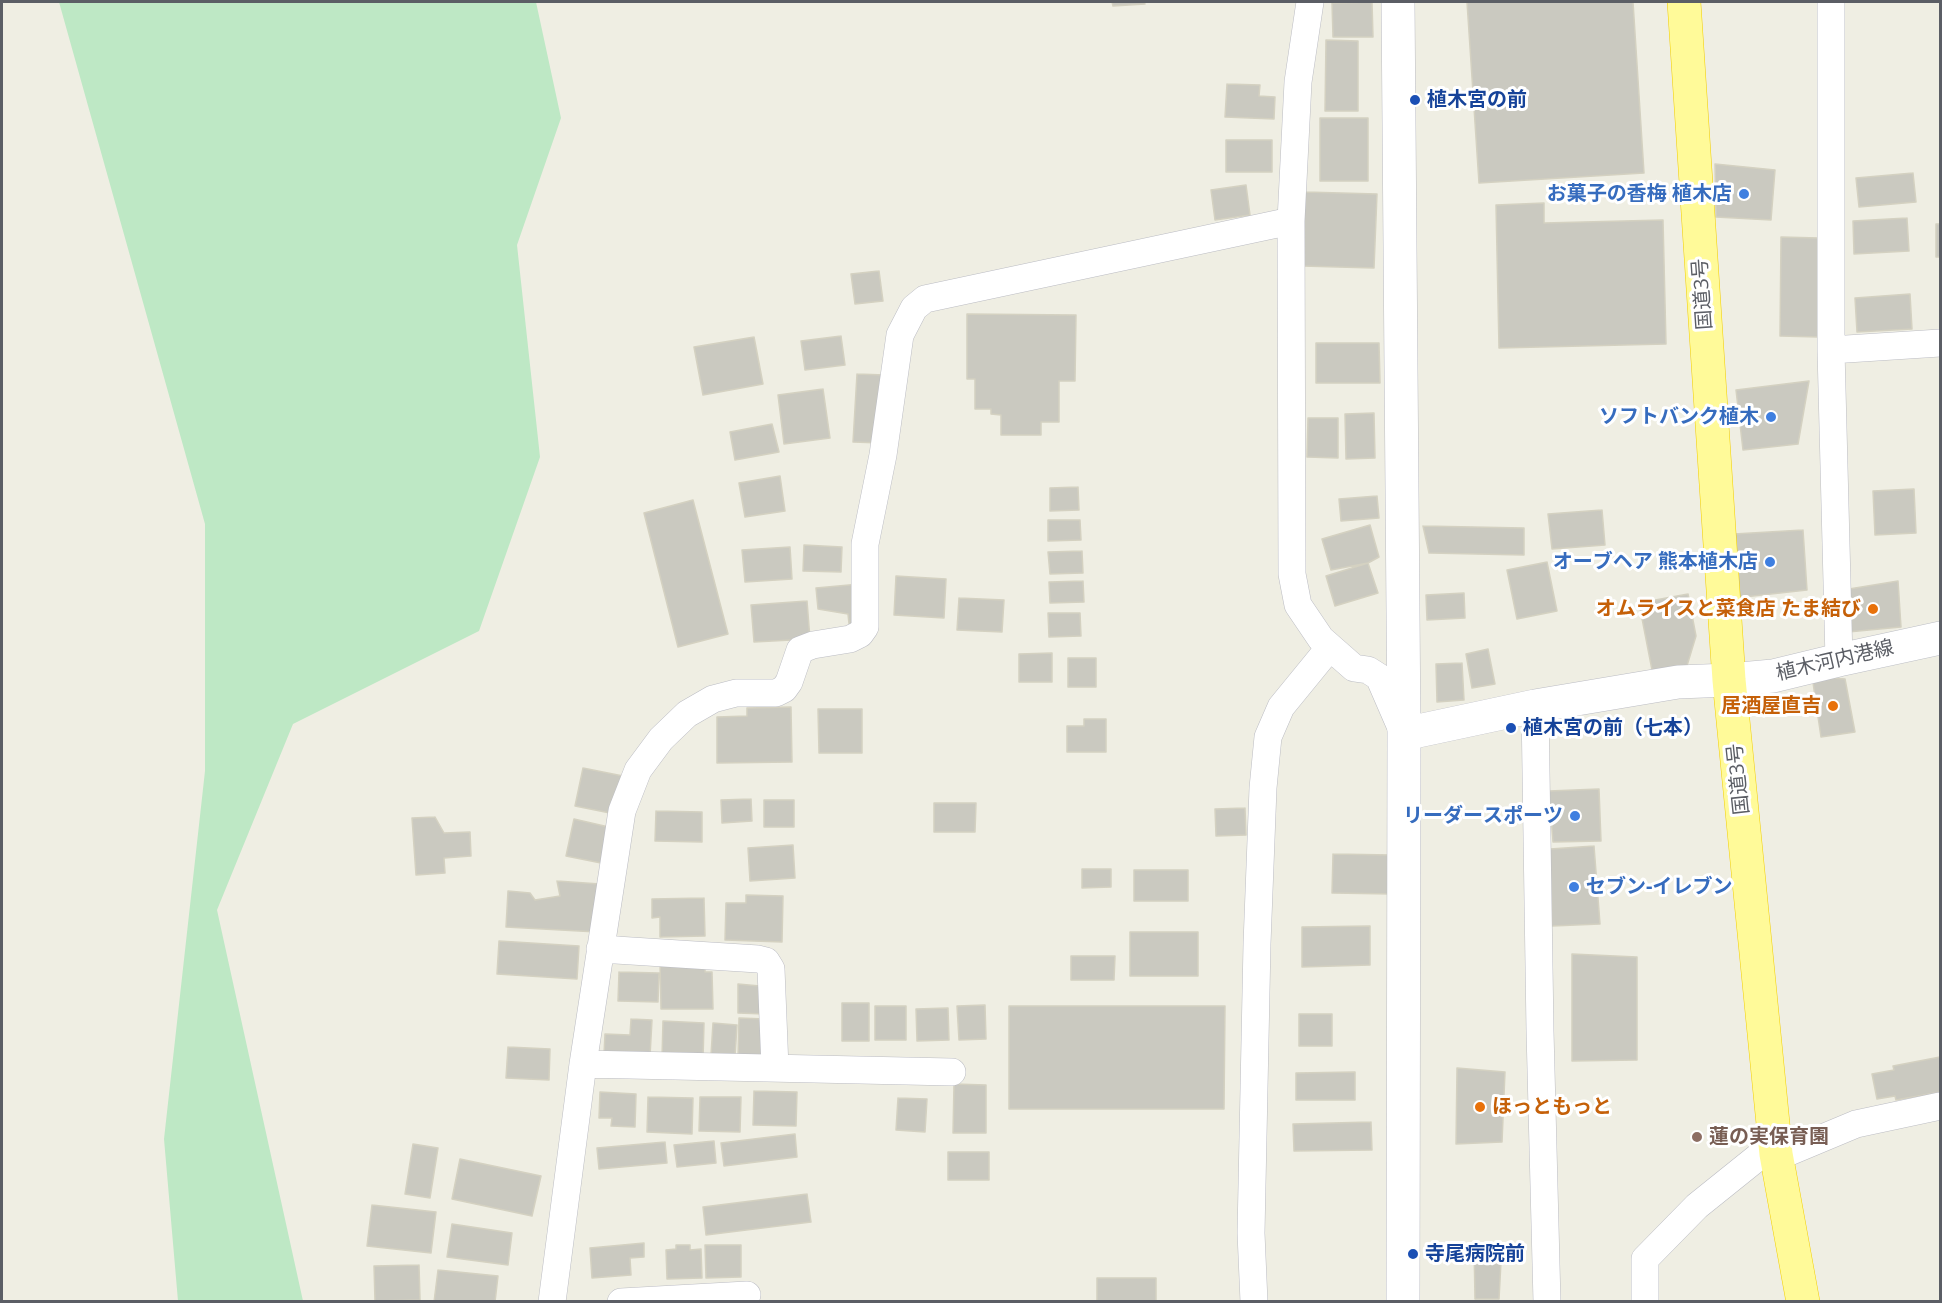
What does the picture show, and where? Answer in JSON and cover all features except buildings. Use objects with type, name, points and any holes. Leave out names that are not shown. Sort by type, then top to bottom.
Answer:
[{"type":"highway","name":"国道3号","points":[[1684,2],[1730,680],[1776,1154],[1803,1302]]},
{"type":"street","points":[[1310,2],[1298,82],[1291,221],[1292,574],[1298,605],[1321,639],[1354,668],[1368,670],[1379,677],[1404,734]]},
{"type":"street","points":[[1398,2],[1404,734],[1403,1302]]},
{"type":"street","points":[[1832,2],[1831,350],[1839,660]]},
{"type":"street","points":[[552,1302],[583,1064],[622,812],[638,771],[661,739],[687,714],[713,699],[736,693],[776,693],[789,682],[800,650],[813,645],[850,639],[860,634],[865,627],[865,544],[883,455],[900,335],[914,308],[925,299],[1291,221]]},
{"type":"street","points":[[1831,350],[1941,344]]},
{"type":"street","name":"植木河内港線","points":[[1404,734],[1535,706],[1678,682],[1773,676],[1941,638]]},
{"type":"street","points":[[1254,1302],[1251,1233],[1257,967],[1263,788],[1268,737],[1281,707],[1330,647]]},
{"type":"street","points":[[1535,706],[1547,1302]]},
{"type":"street","points":[[600,950],[766,961],[771,969],[775,1068]]},
{"type":"street","points":[[583,1064],[952,1072]]},
{"type":"street","points":[[1645,1302],[1645,1258],[1696,1206],[1758,1157],[1789,1152],[1856,1124],[1941,1106]]},
{"type":"street","points":[[621,1302],[747,1295]]},
{"type":"green space","points":[[59,2],[536,2],[561,118],[517,245],[540,457],[479,631],[293,724],[217,910],[303,1301],[178,1301],[164,1139],[205,771],[205,524]]},
{"type":"place","name":"植木宮の前","points":[[1415,100]]},
{"type":"place","name":"お菓子の香梅 植木店","points":[[1744,194]]},
{"type":"place","name":"ソフトバンク植木","points":[[1771,417]]},
{"type":"place","name":"オーブヘア 熊本植木店","points":[[1770,562]]},
{"type":"place","name":"オムライスと菜食店 たま結び","points":[[1873,609]]},
{"type":"place","name":"居酒屋直吉","points":[[1833,706]]},
{"type":"place","name":"植木宮の前（七本）","points":[[1511,728]]},
{"type":"place","name":"リーダースポーツ","points":[[1575,816]]},
{"type":"place","name":"セブン-イレブン","points":[[1574,887]]},
{"type":"place","name":"ほっともっと","points":[[1480,1107]]},
{"type":"place","name":"蓮の実保育園","points":[[1697,1137]]},
{"type":"place","name":"寺尾病院前","points":[[1413,1254]]}]
